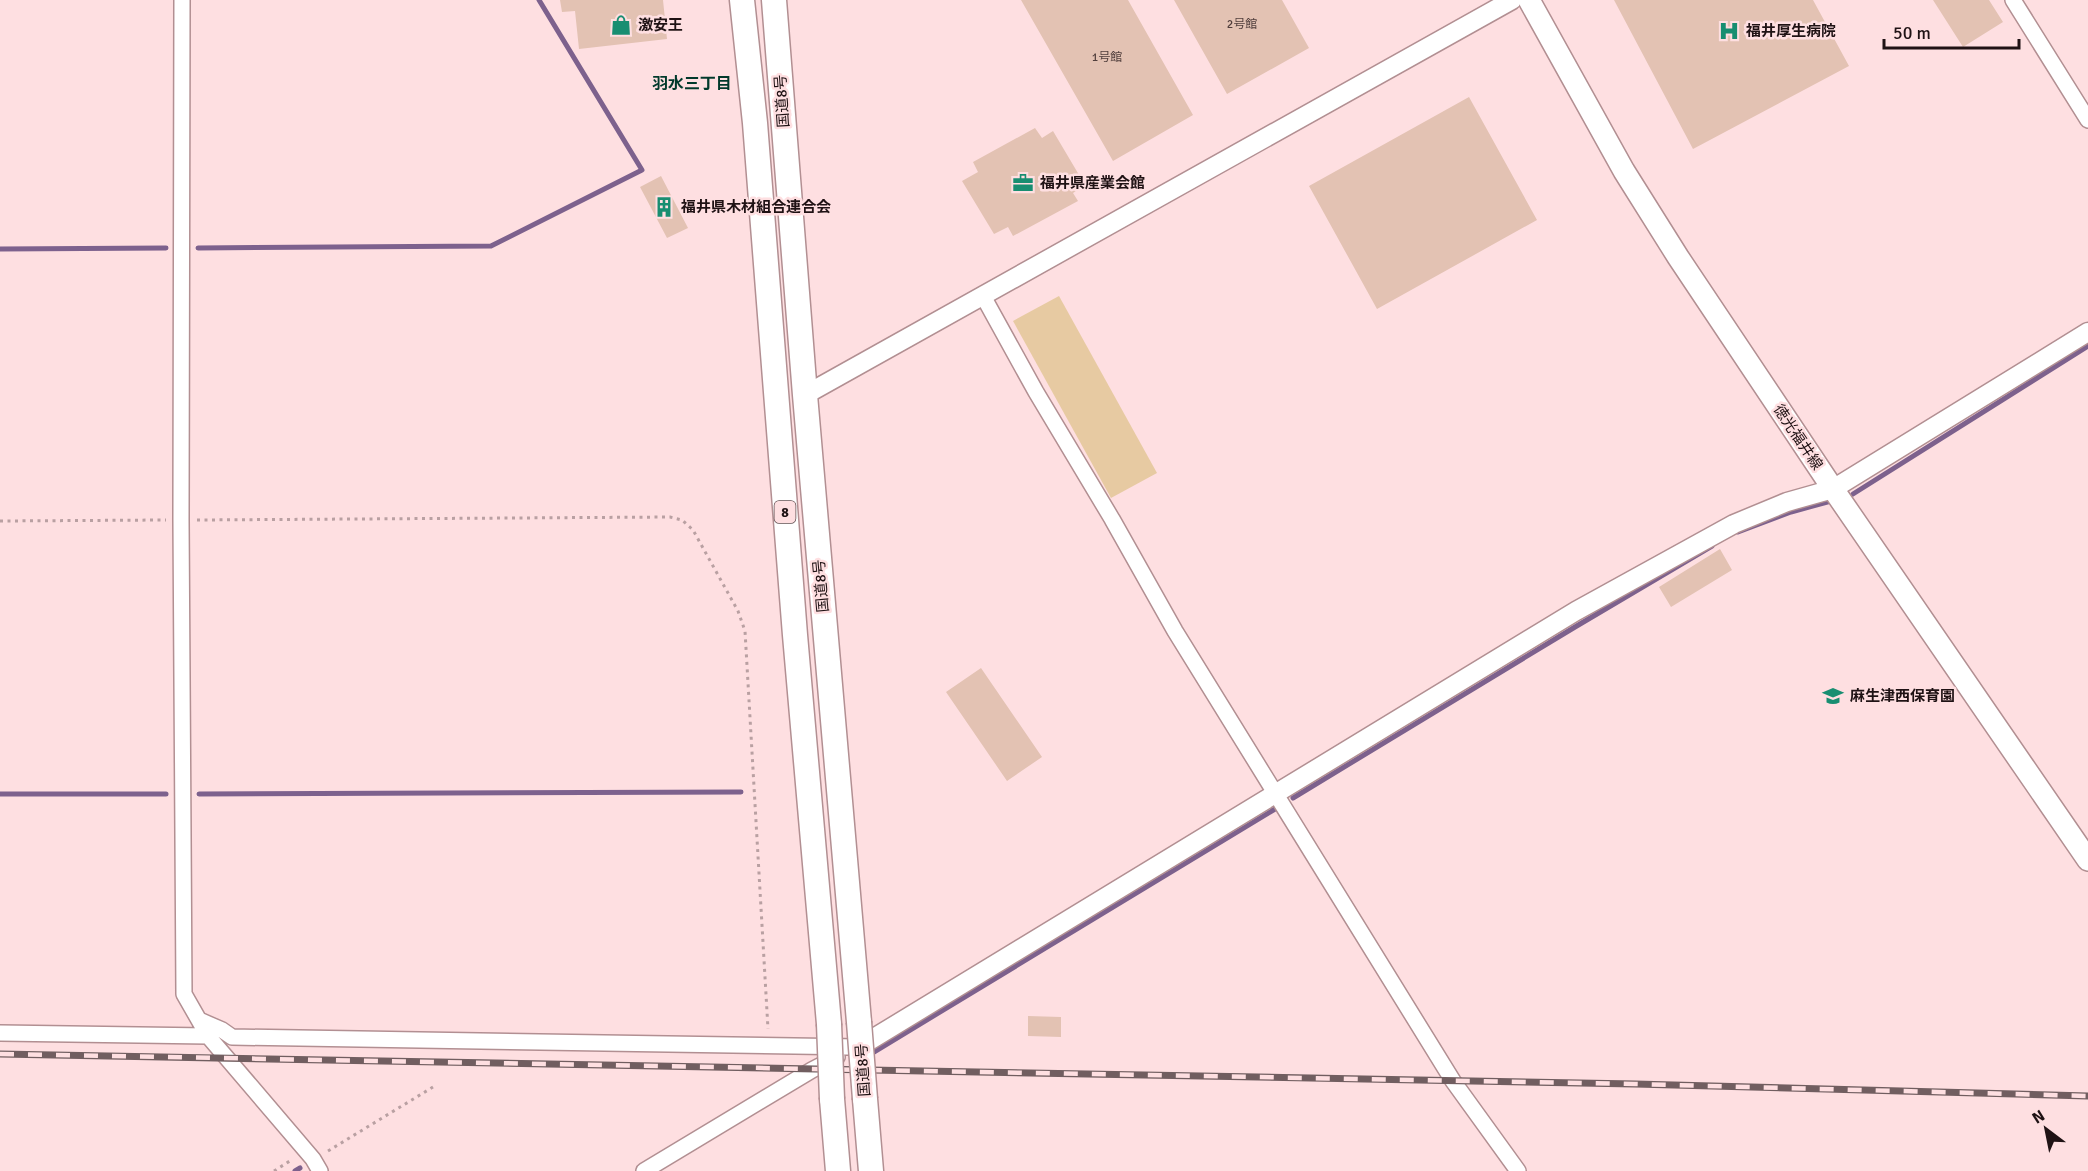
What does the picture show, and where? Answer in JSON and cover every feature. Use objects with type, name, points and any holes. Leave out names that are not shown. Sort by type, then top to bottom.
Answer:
[{"type":"highway","name":"国道8号","points":[[742,0],[755,123],[793,612],[829,1024],[838,1171]]},
{"type":"highway","name":"国道8号","points":[[774,0],[871,1171]]},
{"type":"main road","name":"徳光福井線","points":[[1530,0],[1630,181],[1678,257],[1833,489],[2088,860]]},
{"type":"street","points":[[182,0],[181,520],[184,994],[208,1036],[313,1161]]},
{"type":"street","points":[[805,395],[1512,0]]},
{"type":"street","points":[[2013,0],[2088,120]]},
{"type":"street","points":[[983,296],[1175,631],[1453,1081],[1518,1171]]},
{"type":"street","points":[[644,1171],[812,1070],[859,1047],[1576,611],[1724,529],[1787,502],[1833,489],[2088,332]]},
{"type":"street","points":[[199,1020],[232,1037],[859,1047]]},
{"type":"street","points":[[0,1033],[208,1036]]},
{"type":"path","points":[[0,521],[670,517],[682,520],[693,530],[738,611],[745,631],[769,1045]]},
{"type":"path","points":[[274,1171],[313,1161],[433,1087]]},
{"type":"shaded area","points":[[1059,296],[1157,473],[1111,498],[1013,321]]},
{"type":"building","name":"激安王","points":[[560,0],[663,0],[667,39],[579,49],[575,11],[562,12]]},
{"type":"building","points":[[1021,0],[1128,0],[1193,115],[1113,161]]},
{"type":"building","points":[[1174,0],[1282,0],[1309,48],[1227,94]]},
{"type":"building","name":"福井厚生病院","points":[[1614,0],[1813,0],[1849,66],[1693,149]]},
{"type":"building","points":[[1933,0],[1989,0],[2003,22],[1963,47]]},
{"type":"building","points":[[1469,97],[1537,220],[1377,309],[1309,186]]},
{"type":"building","name":"福井県産業会館","points":[[1035,128],[1042,138],[1053,131],[1085,185],[1073,193],[1078,201],[1013,236],[1008,227],[994,234],[962,181],[978,172],[973,162]]},
{"type":"building","name":"福井県木材組合連合会","points":[[661,176],[688,228],[667,238],[640,187]]},
{"type":"building","points":[[1720,549],[1732,570],[1671,607],[1659,587]]},
{"type":"building","points":[[981,668],[1042,757],[1007,781],[946,692]]},
{"type":"building","points":[[1028,1016],[1061,1017],[1061,1037],[1028,1036]]},
{"type":"waterway","points":[[198,248],[491,246],[642,170],[539,0]]},
{"type":"waterway","points":[[0,249],[166,248]]},
{"type":"waterway","points":[[1853,494],[2088,346]]},
{"type":"waterway","points":[[1738,532],[1791,512],[1831,501]]},
{"type":"waterway","points":[[1293,798],[1712,546]]},
{"type":"waterway","points":[[199,794],[741,792]]},
{"type":"waterway","points":[[0,794],[166,794]]},
{"type":"waterway","points":[[869,1055],[1275,809]]},
{"type":"waterway","points":[[295,1171],[300,1168]]},
{"type":"railway","points":[[0,1054],[1635,1084],[2088,1096]]},
{"type":"place","name":"激安王","points":[[621,25]]},
{"type":"place","name":"福井厚生病院","points":[[1729,31]]},
{"type":"place","name":"福井県産業会館","points":[[1023,183]]},
{"type":"place","name":"福井県木材組合連合会","points":[[664,207]]},
{"type":"place","name":"麻生津西保育園","points":[[1833,696]]},
{"type":"district","name":"羽水三丁目","points":[[692,83]]}]
